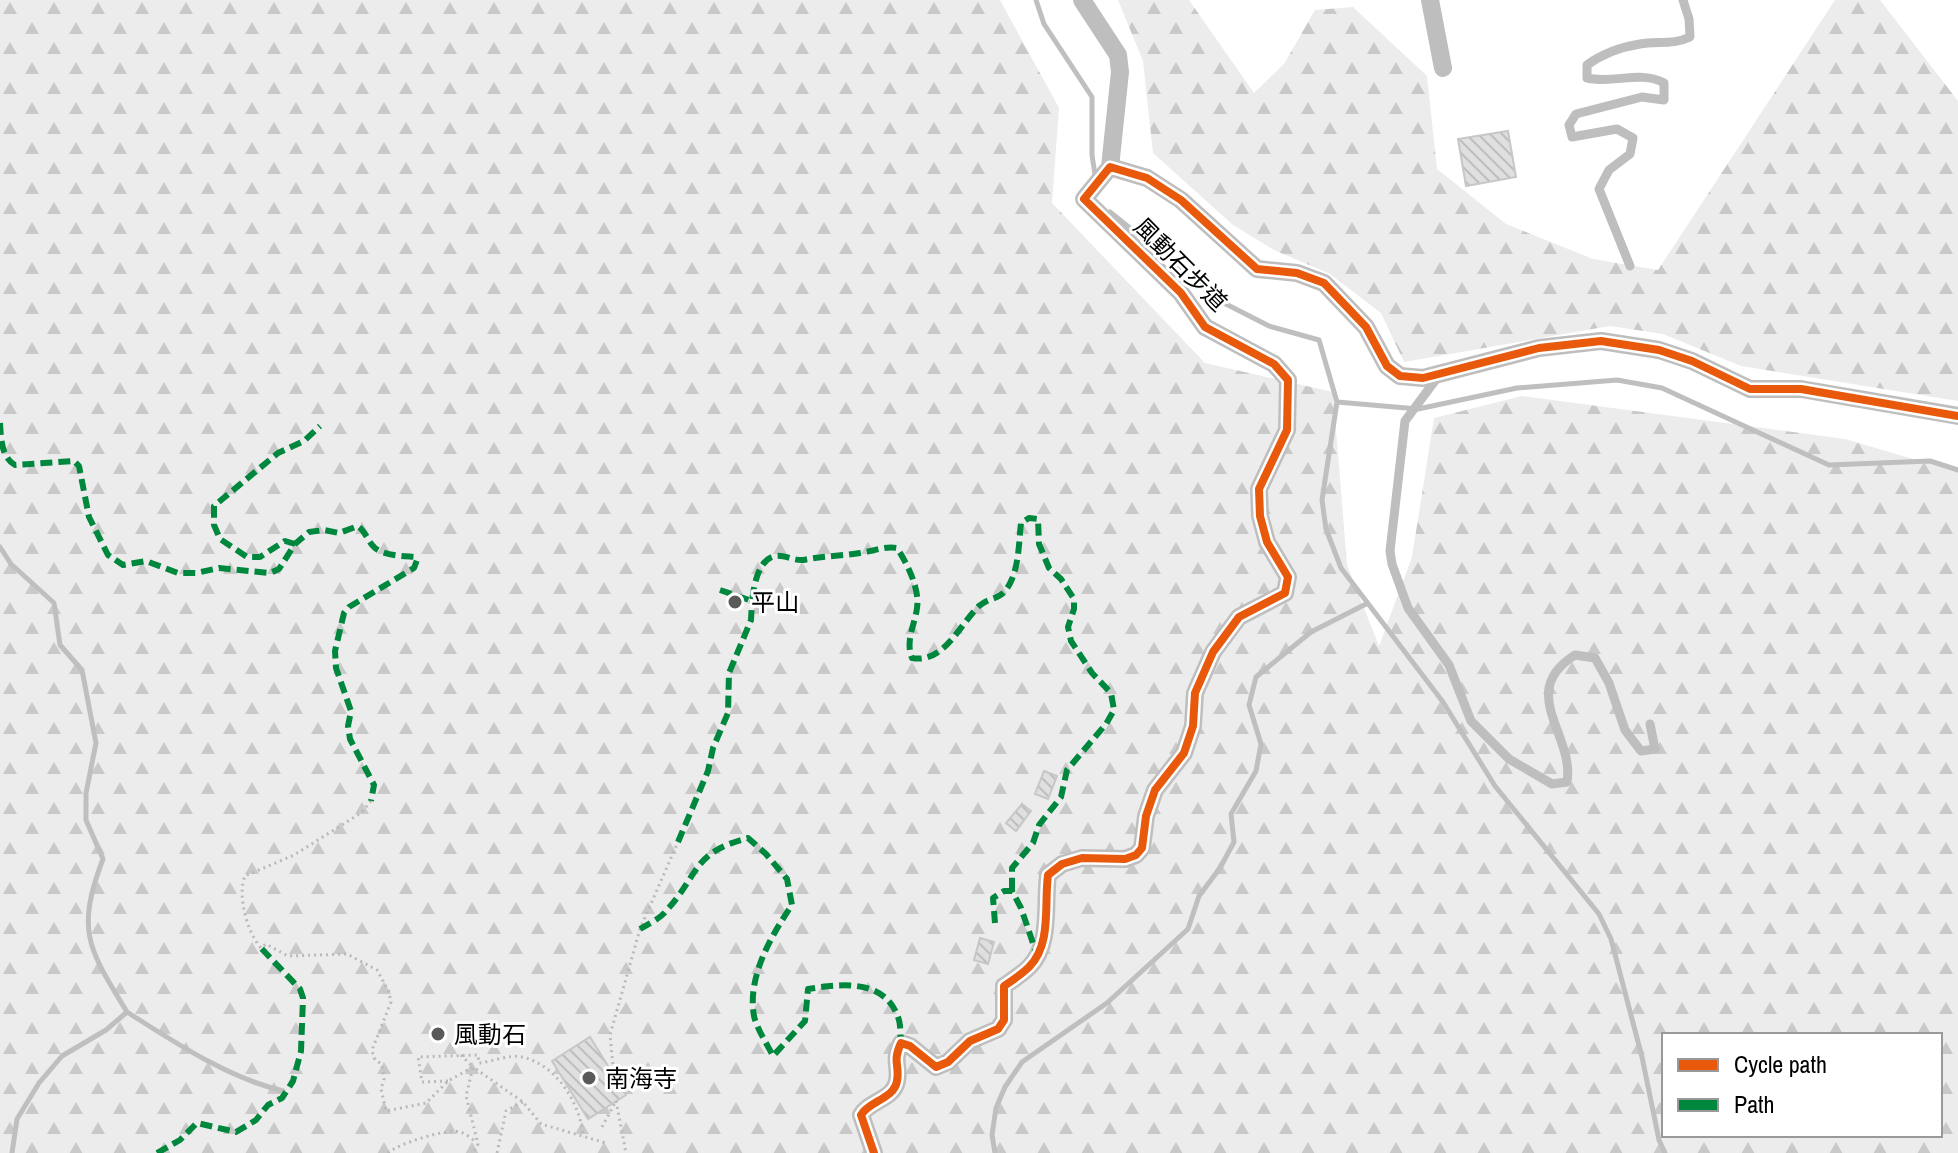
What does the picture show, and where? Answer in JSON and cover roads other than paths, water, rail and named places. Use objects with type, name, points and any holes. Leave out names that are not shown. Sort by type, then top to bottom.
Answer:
[{"type":"street","points":[[1082,0],[1118,55],[1120,72],[1110,167],[1147,178],[1181,200],[1257,269],[1297,273],[1324,283],[1366,327],[1387,366],[1400,376],[1423,378],[1539,348],[1601,341],[1692,361],[1750,389],[1801,389],[1958,416]]},
{"type":"street","points":[[1430,0],[1443,68]]},
{"type":"street","name":"風動石步道","points":[[874,1153],[861,1115],[866,1107],[891,1092],[897,1081],[895,1056],[901,1043],[910,1046],[936,1067],[948,1062],[970,1041],[998,1029],[1004,1020],[1004,986],[1031,965],[1037,955],[1046,926],[1048,875],[1062,864],[1082,858],[1125,859],[1136,855],[1142,848],[1146,816],[1155,790],[1184,753],[1193,726],[1195,693],[1213,652],[1239,617],[1285,593],[1288,577],[1267,542],[1260,516],[1259,489],[1287,430],[1288,380],[1274,364],[1205,327],[1181,293],[1084,199],[1110,167]]},
{"type":"lane","points":[[1630,266],[1599,189],[1609,170],[1630,154],[1633,138],[1617,129],[1572,137],[1569,125],[1576,114],[1629,100],[1642,97],[1664,100],[1664,83],[1651,76],[1604,82],[1587,78],[1587,65],[1600,56],[1640,44],[1680,42],[1690,37],[1683,0]]},
{"type":"lane","points":[[1441,373],[1407,418],[1390,551],[1408,608],[1449,665],[1471,721],[1509,759],[1552,784],[1567,782],[1569,769],[1549,707],[1547,690],[1561,664],[1575,655],[1595,658],[1609,683],[1625,730],[1641,751],[1655,749],[1650,724]]},
{"type":"waterway","points":[[1036,0],[1044,24],[1092,97],[1095,175]]},
{"type":"waterway","points":[[1110,212],[1222,302],[1269,326],[1319,340],[1337,402],[1322,500],[1326,529],[1341,568],[1443,702],[1495,786],[1599,914],[1611,939],[1642,1057],[1659,1140],[1665,1153]]},
{"type":"waterway","points":[[1337,402],[1418,409],[1517,388],[1617,380],[1662,388],[1829,465],[1930,461],[1958,470]]},
{"type":"waterway","points":[[0,547],[11,564],[54,603],[60,645],[82,670],[96,743],[86,793],[86,820],[103,859],[90,905],[90,939],[103,972],[127,1012],[106,1030],[62,1056],[39,1083],[17,1119],[12,1153]]},
{"type":"waterway","points":[[995,1153],[992,1135],[996,1108],[1005,1087],[1022,1062],[1107,1003],[1188,929],[1199,896],[1234,842],[1231,814],[1256,771],[1261,744],[1249,705],[1256,677],[1311,632],[1366,604]]},
{"type":"waterway","points":[[127,1012],[222,1068],[283,1091]]},
{"type":"place","name":"平山","points":[[735,602]]},
{"type":"place","name":"風動石","points":[[438,1034]]},
{"type":"place","name":"南海寺","points":[[589,1078]]}]
